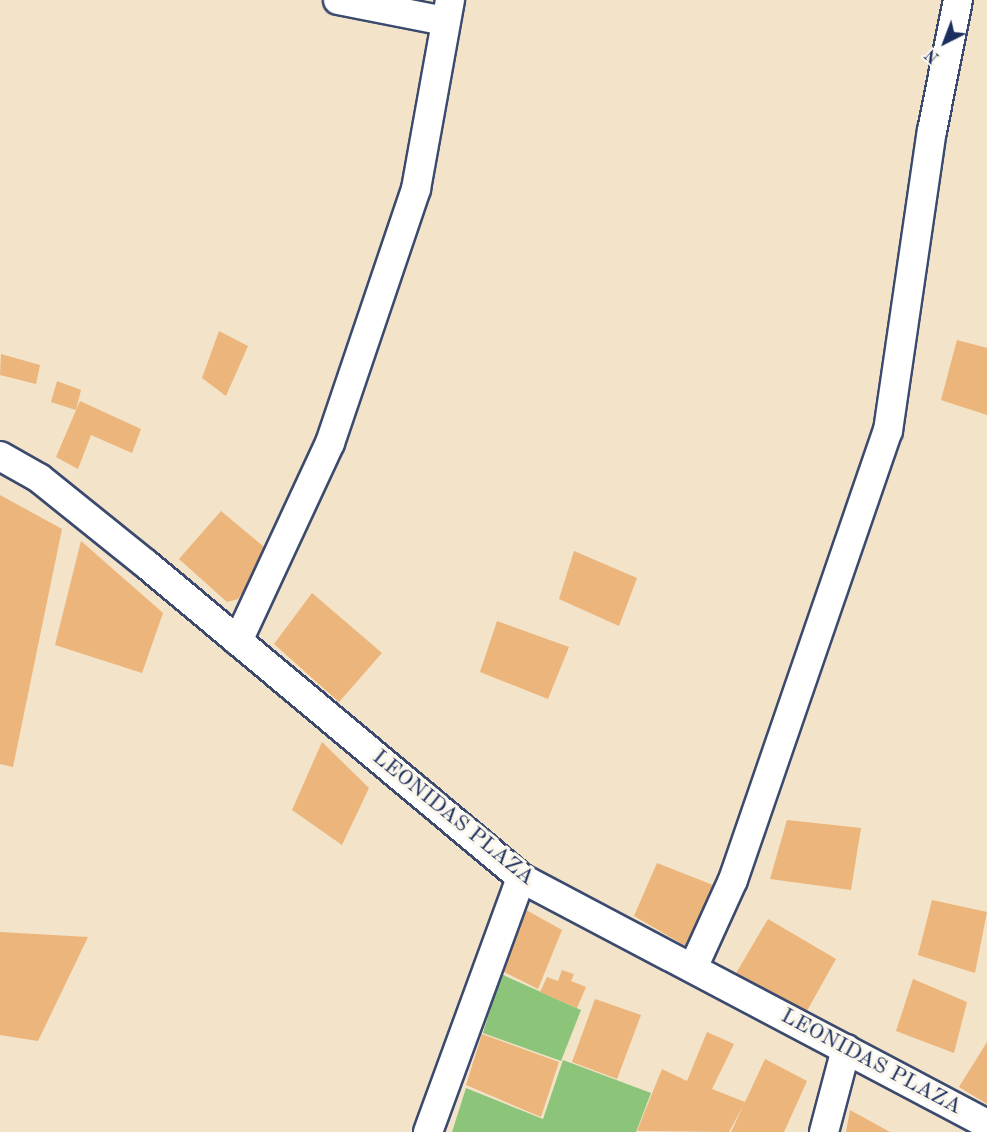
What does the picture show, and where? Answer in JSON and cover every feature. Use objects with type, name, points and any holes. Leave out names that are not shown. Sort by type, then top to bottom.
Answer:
[{"type":"street","points":[[238,641],[330,443],[416,189],[448,11],[338,0]]},
{"type":"street","points":[[693,968],[733,880],[888,431],[932,131],[958,0]]},
{"type":"street","name":"LEONIDAS PLAZA","points":[[0,456],[39,478],[521,878],[987,1124]]},
{"type":"street","points":[[428,1132],[521,878]]},
{"type":"street","points":[[824,1132],[846,1049]]},
{"type":"green space","points":[[501,974],[581,1010],[561,1061],[483,1033]]},
{"type":"green space","points":[[563,1060],[651,1093],[636,1132],[452,1132],[466,1088],[543,1119]]},
{"type":"building","points":[[219,331],[248,346],[226,396],[202,378]]},
{"type":"building","points":[[957,340],[987,348],[987,415],[941,400]]},
{"type":"building","points":[[1,354],[40,365],[36,384],[0,375]]},
{"type":"building","points":[[57,381],[81,390],[76,410],[51,402]]},
{"type":"building","points":[[80,401],[141,429],[132,453],[91,435],[78,469],[56,457]]},
{"type":"building","points":[[0,495],[62,529],[13,767],[0,764]]},
{"type":"building","points":[[221,511],[270,552],[238,599],[227,602],[179,559]]},
{"type":"building","points":[[81,541],[163,613],[142,673],[55,645]]},
{"type":"building","points":[[574,551],[637,578],[619,626],[559,599]]},
{"type":"building","points":[[312,593],[382,653],[339,702],[274,644]]},
{"type":"building","points":[[497,621],[569,647],[548,699],[480,672]]},
{"type":"building","points":[[322,742],[369,788],[342,845],[292,810]]},
{"type":"building","points":[[787,820],[861,828],[851,890],[770,879]]},
{"type":"building","points":[[657,863],[718,887],[689,948],[634,916]]},
{"type":"building","points":[[932,900],[987,912],[975,973],[918,955]]},
{"type":"building","points":[[519,906],[562,930],[538,989],[498,969]]},
{"type":"building","points":[[768,919],[836,959],[804,1016],[735,975]]},
{"type":"building","points":[[0,932],[88,937],[38,1041],[0,1035]]},
{"type":"building","points":[[562,970],[574,974],[571,981],[586,987],[577,1008],[540,992],[547,977],[558,981]]},
{"type":"building","points":[[913,979],[967,1002],[954,1053],[896,1031]]},
{"type":"building","points":[[595,999],[641,1015],[617,1079],[572,1062]]},
{"type":"building","points":[[707,1032],[734,1044],[712,1089],[745,1102],[765,1059],[807,1081],[784,1132],[731,1132],[744,1104],[729,1132],[637,1131],[662,1069],[687,1081]]},
{"type":"building","points":[[482,1034],[559,1062],[541,1117],[466,1085]]},
{"type":"building","points":[[987,1042],[987,1104],[959,1087]]},
{"type":"building","points":[[850,1110],[890,1132],[846,1132]]}]
